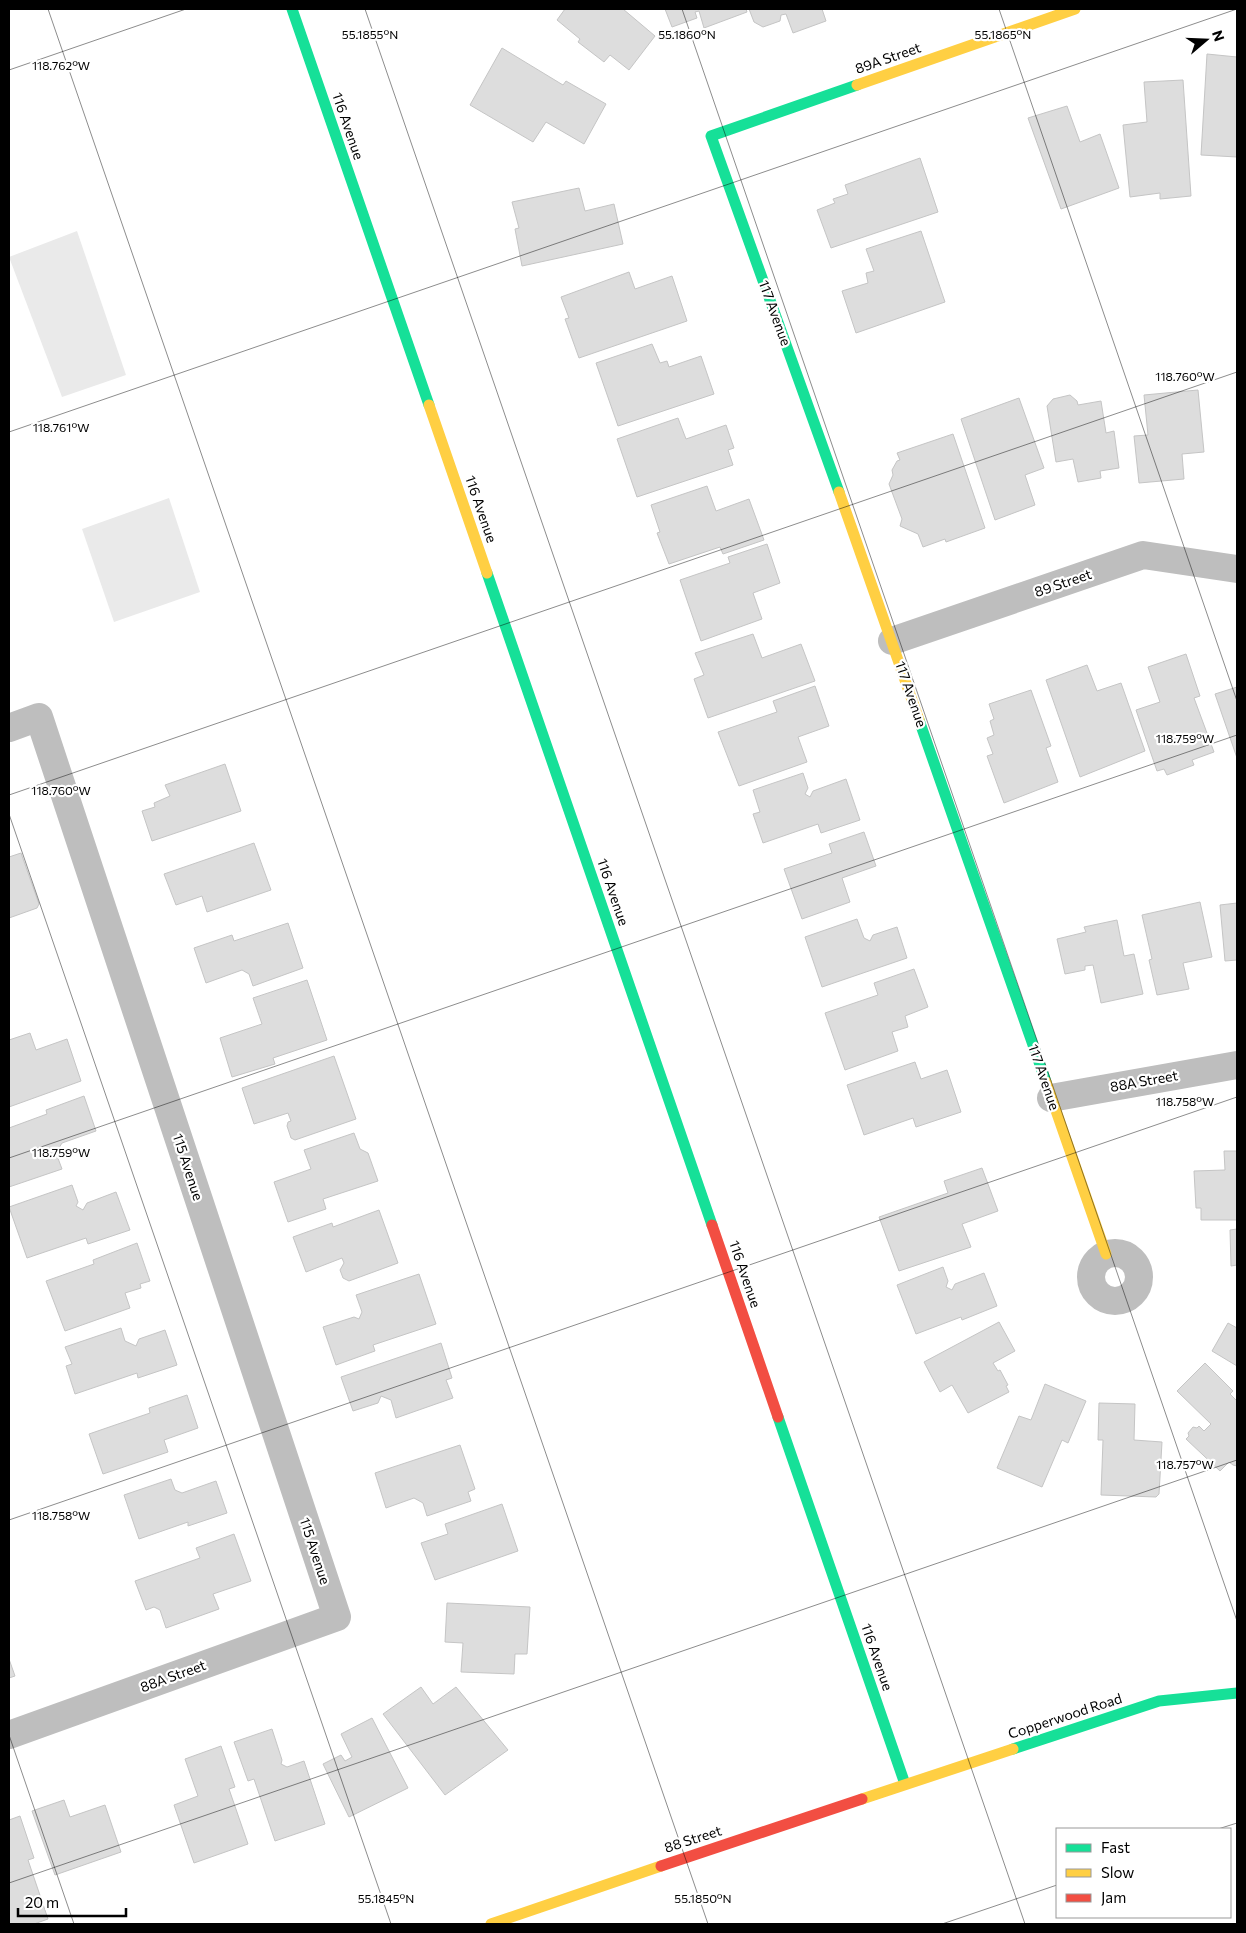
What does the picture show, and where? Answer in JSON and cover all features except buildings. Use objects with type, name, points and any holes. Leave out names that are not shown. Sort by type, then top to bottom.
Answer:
[{"type":"street","name":"116 Avenue","points":[[292,9],[906,1784]]},
{"type":"street","name":"89A Street","points":[[711,136],[1075,9]]},
{"type":"street","name":"117 Avenue","points":[[711,136],[892,641],[1106,1254]]},
{"type":"street","name":"89 Street","points":[[892,641],[1143,555],[1237,569]]},
{"type":"street","name":"115 Avenue","points":[[9,728],[39,717],[337,1616]]},
{"type":"street","name":"88A Street","points":[[1052,1098],[1237,1065]]},
{"type":"street","name":"88A Street","points":[[9,1735],[337,1616]]},
{"type":"street","name":"Copperwood Road","points":[[906,1784],[1159,1701],[1237,1693]]},
{"type":"street","name":"88 Street","points":[[491,1924],[906,1784]]},
{"type":"shaded area","points":[[77,231],[126,375],[62,397],[9,257]]},
{"type":"shaded area","points":[[169,498],[200,592],[114,622],[82,529]]},
{"type":"traffic: fast","points":[[292,9],[429,405]]},
{"type":"traffic: fast","points":[[839,492],[711,136],[857,85]]},
{"type":"traffic: fast","points":[[487,573],[712,1225]]},
{"type":"traffic: fast","points":[[919,720],[1046,1082]]},
{"type":"traffic: fast","points":[[778,1417],[905,1784]]},
{"type":"traffic: fast","points":[[1013,1749],[1159,1701],[1237,1693]]},
{"type":"traffic: slow","points":[[857,85],[1075,9]]},
{"type":"traffic: slow","points":[[429,405],[487,573]]},
{"type":"traffic: slow","points":[[839,492],[919,720]]},
{"type":"traffic: slow","points":[[1046,1082],[1106,1254]]},
{"type":"traffic: slow","points":[[862,1799],[1013,1749]]},
{"type":"traffic: slow","points":[[491,1924],[661,1866]]},
{"type":"traffic: jam","points":[[712,1225],[778,1417]]},
{"type":"traffic: jam","points":[[661,1866],[862,1799]]}]
